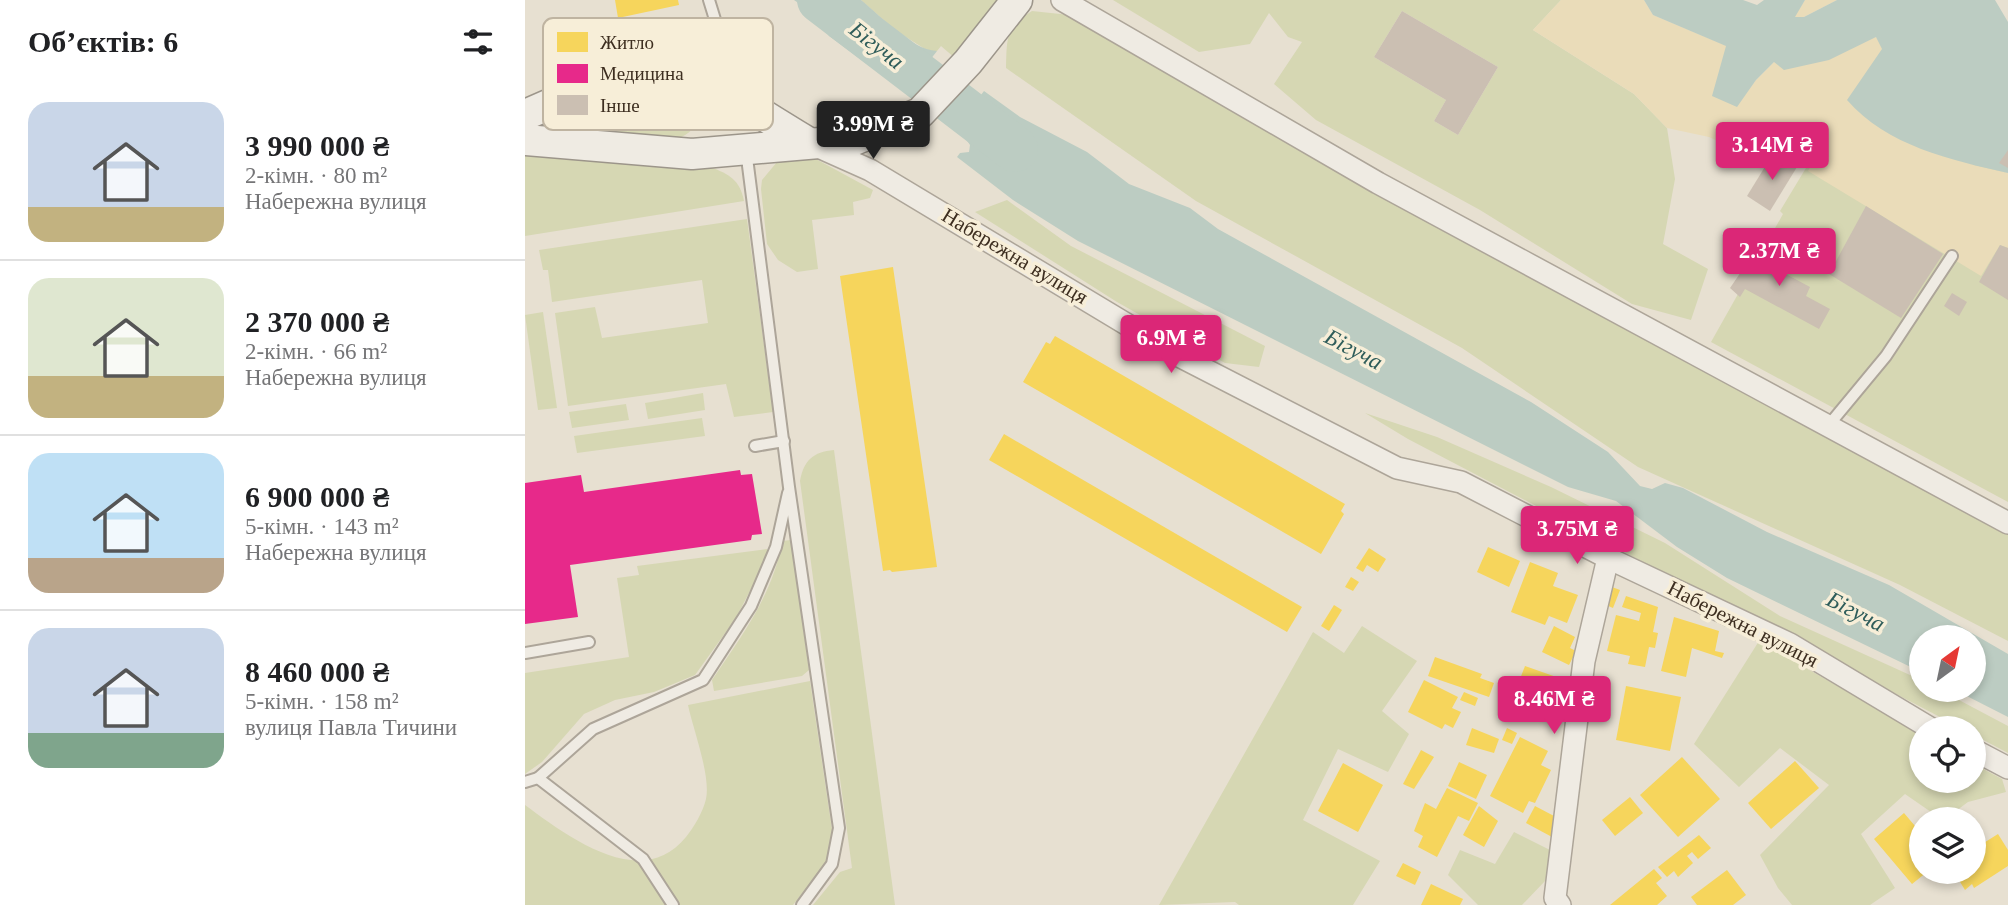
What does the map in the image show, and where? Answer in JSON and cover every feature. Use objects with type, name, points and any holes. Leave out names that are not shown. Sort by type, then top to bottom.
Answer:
[{"type":"street","points":[[525,140],[692,154],[854,141],[920,113],[968,62],[1017,0]]},
{"type":"street","points":[[1062,0],[1378,183],[2008,523]]},
{"type":"street","points":[[525,115],[543,107]]},
{"type":"street","points":[[773,121],[809,143]]},
{"type":"street","name":"Набережна вулиця","points":[[809,143],[870,170],[1181,357],[1397,468],[1461,482],[1608,558],[1790,644],[1910,716]]},
{"type":"street","points":[[1554,903],[1584,662],[1608,558]]},
{"type":"street","points":[[1986,756],[2008,768]]},
{"type":"lane","points":[[709,0],[715,18]]},
{"type":"lane","points":[[751,150],[789,487],[839,828],[832,864],[802,905]]},
{"type":"lane","points":[[1828,426],[1886,356],[1952,256]]},
{"type":"lane","points":[[755,446],[784,441]]},
{"type":"lane","points":[[525,782],[538,778],[593,729],[703,680],[751,606],[776,547],[789,487]]},
{"type":"lane","points":[[525,653],[589,642]]},
{"type":"lane","points":[[538,778],[643,859],[673,905]]},
{"type":"green space","points":[[861,0],[998,0],[955,58],[941,46],[937,51],[928,51],[895,30]]},
{"type":"green space","points":[[1113,0],[1561,0],[1533,30],[1634,94],[1667,128],[1675,179],[1663,244],[1708,269],[1691,320],[1632,304],[1480,210],[1316,120],[1274,84],[1302,42],[1288,37],[1269,13],[1250,44],[1199,52]],"holes":[[[1402,11],[1498,67],[1458,135],[1434,121],[1446,100],[1374,57]]]},
{"type":"green space","points":[[1032,11],[1079,16],[2008,532],[2008,641],[1986,630],[1986,625],[1977,625],[1900,585],[1638,467],[1462,348],[1196,201],[1006,68],[1009,35],[1023,17]]},
{"type":"green space","points":[[1847,100],[1853,107],[1928,151],[2008,173],[2008,502],[1711,342],[1783,214],[1780,211]]},
{"type":"green space","points":[[593,130],[692,130],[673,139]]},
{"type":"green space","points":[[525,147],[710,167],[733,179],[740,188],[744,201],[525,236]]},
{"type":"green space","points":[[814,158],[873,190],[870,198],[853,202],[854,215],[812,220],[818,269],[797,272],[778,260],[767,244],[762,180],[777,162]]},
{"type":"green space","points":[[1007,200],[1071,246],[1265,346],[1259,367],[1225,363],[1117,302],[975,212]]},
{"type":"green space","points":[[747,219],[773,412],[734,417],[726,384],[568,406],[555,313],[595,307],[602,338],[708,323],[702,280],[552,302],[548,270],[543,270],[539,250]]},
{"type":"green space","points":[[543,312],[557,408],[538,410],[525,315]]},
{"type":"green space","points":[[703,393],[705,410],[648,419],[645,403]]},
{"type":"green space","points":[[626,404],[629,420],[572,428],[569,412]]},
{"type":"green space","points":[[1365,413],[1437,437],[1551,487],[1665,543],[1780,616],[1909,675],[1909,701],[1408,439]]},
{"type":"green space","points":[[702,418],[705,436],[577,453],[574,436]]},
{"type":"green space","points":[[834,450],[895,905],[813,905],[840,872],[852,868],[800,481],[811,458]]},
{"type":"green space","points":[[791,540],[809,670],[802,676],[714,691],[712,680],[745,631],[772,579],[782,541]]},
{"type":"green space","points":[[767,549],[767,558],[736,618],[695,675],[654,692],[615,700],[584,714],[542,762],[525,774],[525,673],[629,657],[617,578],[639,575],[637,566]]},
{"type":"green space","points":[[1362,626],[1417,661],[1382,711],[1409,734],[1388,772],[1338,749],[1303,820],[1380,861],[1353,905],[1239,905],[1235,902],[1159,905],[1313,632],[1344,653]]},
{"type":"green space","points":[[1759,641],[1909,727],[1909,793],[1986,793],[1986,770],[2002,779],[2006,792],[1968,802],[1961,807],[1924,807],[1905,794],[1861,834],[1895,888],[1870,905],[1792,905],[1778,888],[1760,855],[1829,785],[1780,748],[1739,787],[1694,744]]},
{"type":"green space","points":[[810,681],[834,843],[827,862],[793,905],[525,905],[525,805],[561,831],[604,853],[626,859],[648,860],[668,853],[689,833],[706,799],[704,765],[688,705]]},
{"type":"green space","points":[[1911,702],[1963,702],[2008,726],[2008,753],[1986,741],[1986,716],[1938,716]]},
{"type":"green space","points":[[1514,832],[1554,852],[1545,881],[1522,905],[1478,905],[1448,875],[1460,850],[1495,864]]},
{"type":"sand","points":[[1561,0],[1644,0],[1653,15],[1727,46],[1736,107],[1756,80],[1774,62],[1876,37],[1974,165],[2008,173],[2008,248],[2000,245],[1981,276],[1808,171],[1820,148],[1810,132],[1777,125],[1747,133],[1742,152],[1709,137],[1667,128],[1634,94],[1533,30]]},
{"type":"sand","points":[[1805,0],[1837,0],[1804,17],[1794,17]]},
{"type":"water","points":[[794,0],[861,0],[916,45],[937,51],[905,92],[829,36],[810,11]]},
{"type":"water","points":[[1644,0],[1743,0],[1757,5],[1764,0],[1805,0],[1795,17],[1804,17],[1837,0],[1995,0],[2008,22],[2008,173],[1964,163],[1900,140],[1863,116],[1847,100],[1882,49],[1876,37],[1829,60],[1784,70],[1774,62],[1756,80],[1737,107],[1712,96],[1726,46],[1653,15]]},
{"type":"water","points":[[984,91],[1020,117],[1087,152],[1129,184],[1190,208],[1218,229],[1531,402],[1608,452],[1640,486],[1652,489],[1665,483],[1683,488],[1767,532],[1889,585],[1958,625],[1909,625],[1909,666],[1727,578],[1677,547],[1616,501],[1568,487],[1078,241],[1013,200],[957,157],[960,153],[969,152],[970,145],[957,126]]},
{"type":"water","points":[[1986,641],[2008,654],[2008,717],[1979,702],[1986,702]]},
{"type":"building: Житло","points":[[615,0],[678,0],[679,5],[618,18]]},
{"type":"building: Житло","points":[[893,267],[937,567],[892,572],[883,571],[840,276]]},
{"type":"building: Житло","points":[[1055,336],[1345,504],[1341,511],[1344,514],[1321,554],[1023,382],[1046,342],[1050,344]]},
{"type":"building: Житло","points":[[1004,434],[1302,607],[1287,632],[989,460]]},
{"type":"building: Житло","points":[[1488,547],[1520,561],[1509,587],[1477,572]]},
{"type":"building: Житло","points":[[1369,548],[1386,559],[1378,572],[1367,565],[1363,572],[1356,568]]},
{"type":"building: Житло","points":[[1530,562],[1558,573],[1553,586],[1578,595],[1567,623],[1549,616],[1545,625],[1511,612]]},
{"type":"building: Житло","points":[[1351,577],[1359,582],[1353,591],[1345,587]]},
{"type":"building: Житло","points":[[1612,587],[1620,590],[1613,608],[1606,605]]},
{"type":"building: Житло","points":[[1626,596],[1658,607],[1653,632],[1658,633],[1655,648],[1649,647],[1645,667],[1628,664],[1630,656],[1607,651],[1616,615],[1639,621],[1641,613],[1622,607]]},
{"type":"building: Житло","points":[[1334,605],[1342,610],[1329,631],[1321,626]]},
{"type":"building: Житло","points":[[1674,617],[1719,631],[1715,651],[1724,653],[1722,658],[1692,648],[1686,677],[1661,671]]},
{"type":"building: Житло","points":[[1554,626],[1575,637],[1570,648],[1576,651],[1569,665],[1542,652]]},
{"type":"building: Житло","points":[[1435,657],[1482,674],[1480,678],[1494,683],[1489,697],[1428,676]]},
{"type":"building: Житло","points":[[1525,666],[1562,679],[1548,719],[1511,702]]},
{"type":"building: Житло","points":[[1424,680],[1458,697],[1452,708],[1461,712],[1453,728],[1445,724],[1442,729],[1408,712]]},
{"type":"building: Житло","points":[[1626,686],[1681,697],[1670,751],[1616,740]]},
{"type":"building: Житло","points":[[1464,692],[1478,698],[1475,706],[1460,700]]},
{"type":"building: Житло","points":[[1472,728],[1499,739],[1494,753],[1466,745]]},
{"type":"building: Житло","points":[[1507,728],[1517,733],[1512,744],[1502,740]]},
{"type":"building: Житло","points":[[1520,737],[1548,751],[1541,765],[1551,770],[1535,803],[1529,801],[1523,813],[1490,796]]},
{"type":"building: Житло","points":[[1421,750],[1434,757],[1414,789],[1403,784]]},
{"type":"building: Житло","points":[[1682,757],[1720,799],[1678,837],[1640,795]]},
{"type":"building: Житло","points":[[1795,761],[1819,788],[1771,829],[1748,803]]},
{"type":"building: Житло","points":[[1459,762],[1487,775],[1476,799],[1448,786]]},
{"type":"building: Житло","points":[[1343,763],[1383,785],[1358,832],[1318,811]]},
{"type":"building: Житло","points":[[1447,788],[1478,803],[1469,821],[1458,816],[1437,857],[1418,847],[1423,836],[1414,831],[1425,803],[1436,809]]},
{"type":"building: Житло","points":[[1630,797],[1643,813],[1615,836],[1602,820]]},
{"type":"building: Житло","points":[[1479,806],[1498,821],[1484,847],[1463,835]]},
{"type":"building: Житло","points":[[1535,806],[1554,816],[1552,837],[1526,823]]},
{"type":"building: Житло","points":[[1904,813],[1909,819],[1909,880],[1874,839]]},
{"type":"building: Житло","points":[[1998,834],[2008,850],[2008,866],[1986,880],[1986,842]]},
{"type":"building: Житло","points":[[1699,835],[1711,848],[1698,859],[1692,852],[1687,856],[1693,863],[1678,877],[1674,871],[1667,877],[1658,867]]},
{"type":"building: Житло","points":[[1403,863],[1421,872],[1415,885],[1396,876]]},
{"type":"building: Житло","points":[[1654,869],[1662,878],[1656,883],[1667,896],[1657,905],[1610,905]]},
{"type":"building: Житло","points":[[1727,870],[1746,895],[1733,905],[1697,905],[1691,897]]},
{"type":"building: Житло","points":[[1431,884],[1463,899],[1460,905],[1421,905]]},
{"type":"building: Житло","points":[[1961,884],[1972,884],[1965,890]]},
{"type":"building: Медицина","points":[[740,470],[741,475],[752,474],[762,534],[752,535],[751,540],[570,565],[578,617],[525,624],[525,483],[581,475],[584,492]]},
{"type":"building: Інше","points":[[1402,11],[1498,67],[1458,135],[1434,121],[1446,100],[1374,57]]},
{"type":"building: Інше","points":[[2008,150],[2008,168],[1999,163]]},
{"type":"building: Інше","points":[[1774,152],[1797,167],[1770,211],[1747,196]]},
{"type":"building: Інше","points":[[1866,206],[1943,254],[1901,318],[1829,274]]},
{"type":"building: Інше","points":[[1804,233],[1818,241],[1809,256],[1795,247]]},
{"type":"building: Інше","points":[[2000,245],[2008,248],[2008,300],[1979,282]]},
{"type":"building: Інше","points":[[1758,247],[1786,263],[1782,272],[1810,287],[1806,296],[1830,309],[1819,329],[1745,289],[1740,297],[1730,288]]},
{"type":"building: Інше","points":[[1952,293],[1967,302],[1959,316],[1944,306]]},
{"type":"waterway","name":"Бігуча","points":[[820,0],[1015,149]]}]
